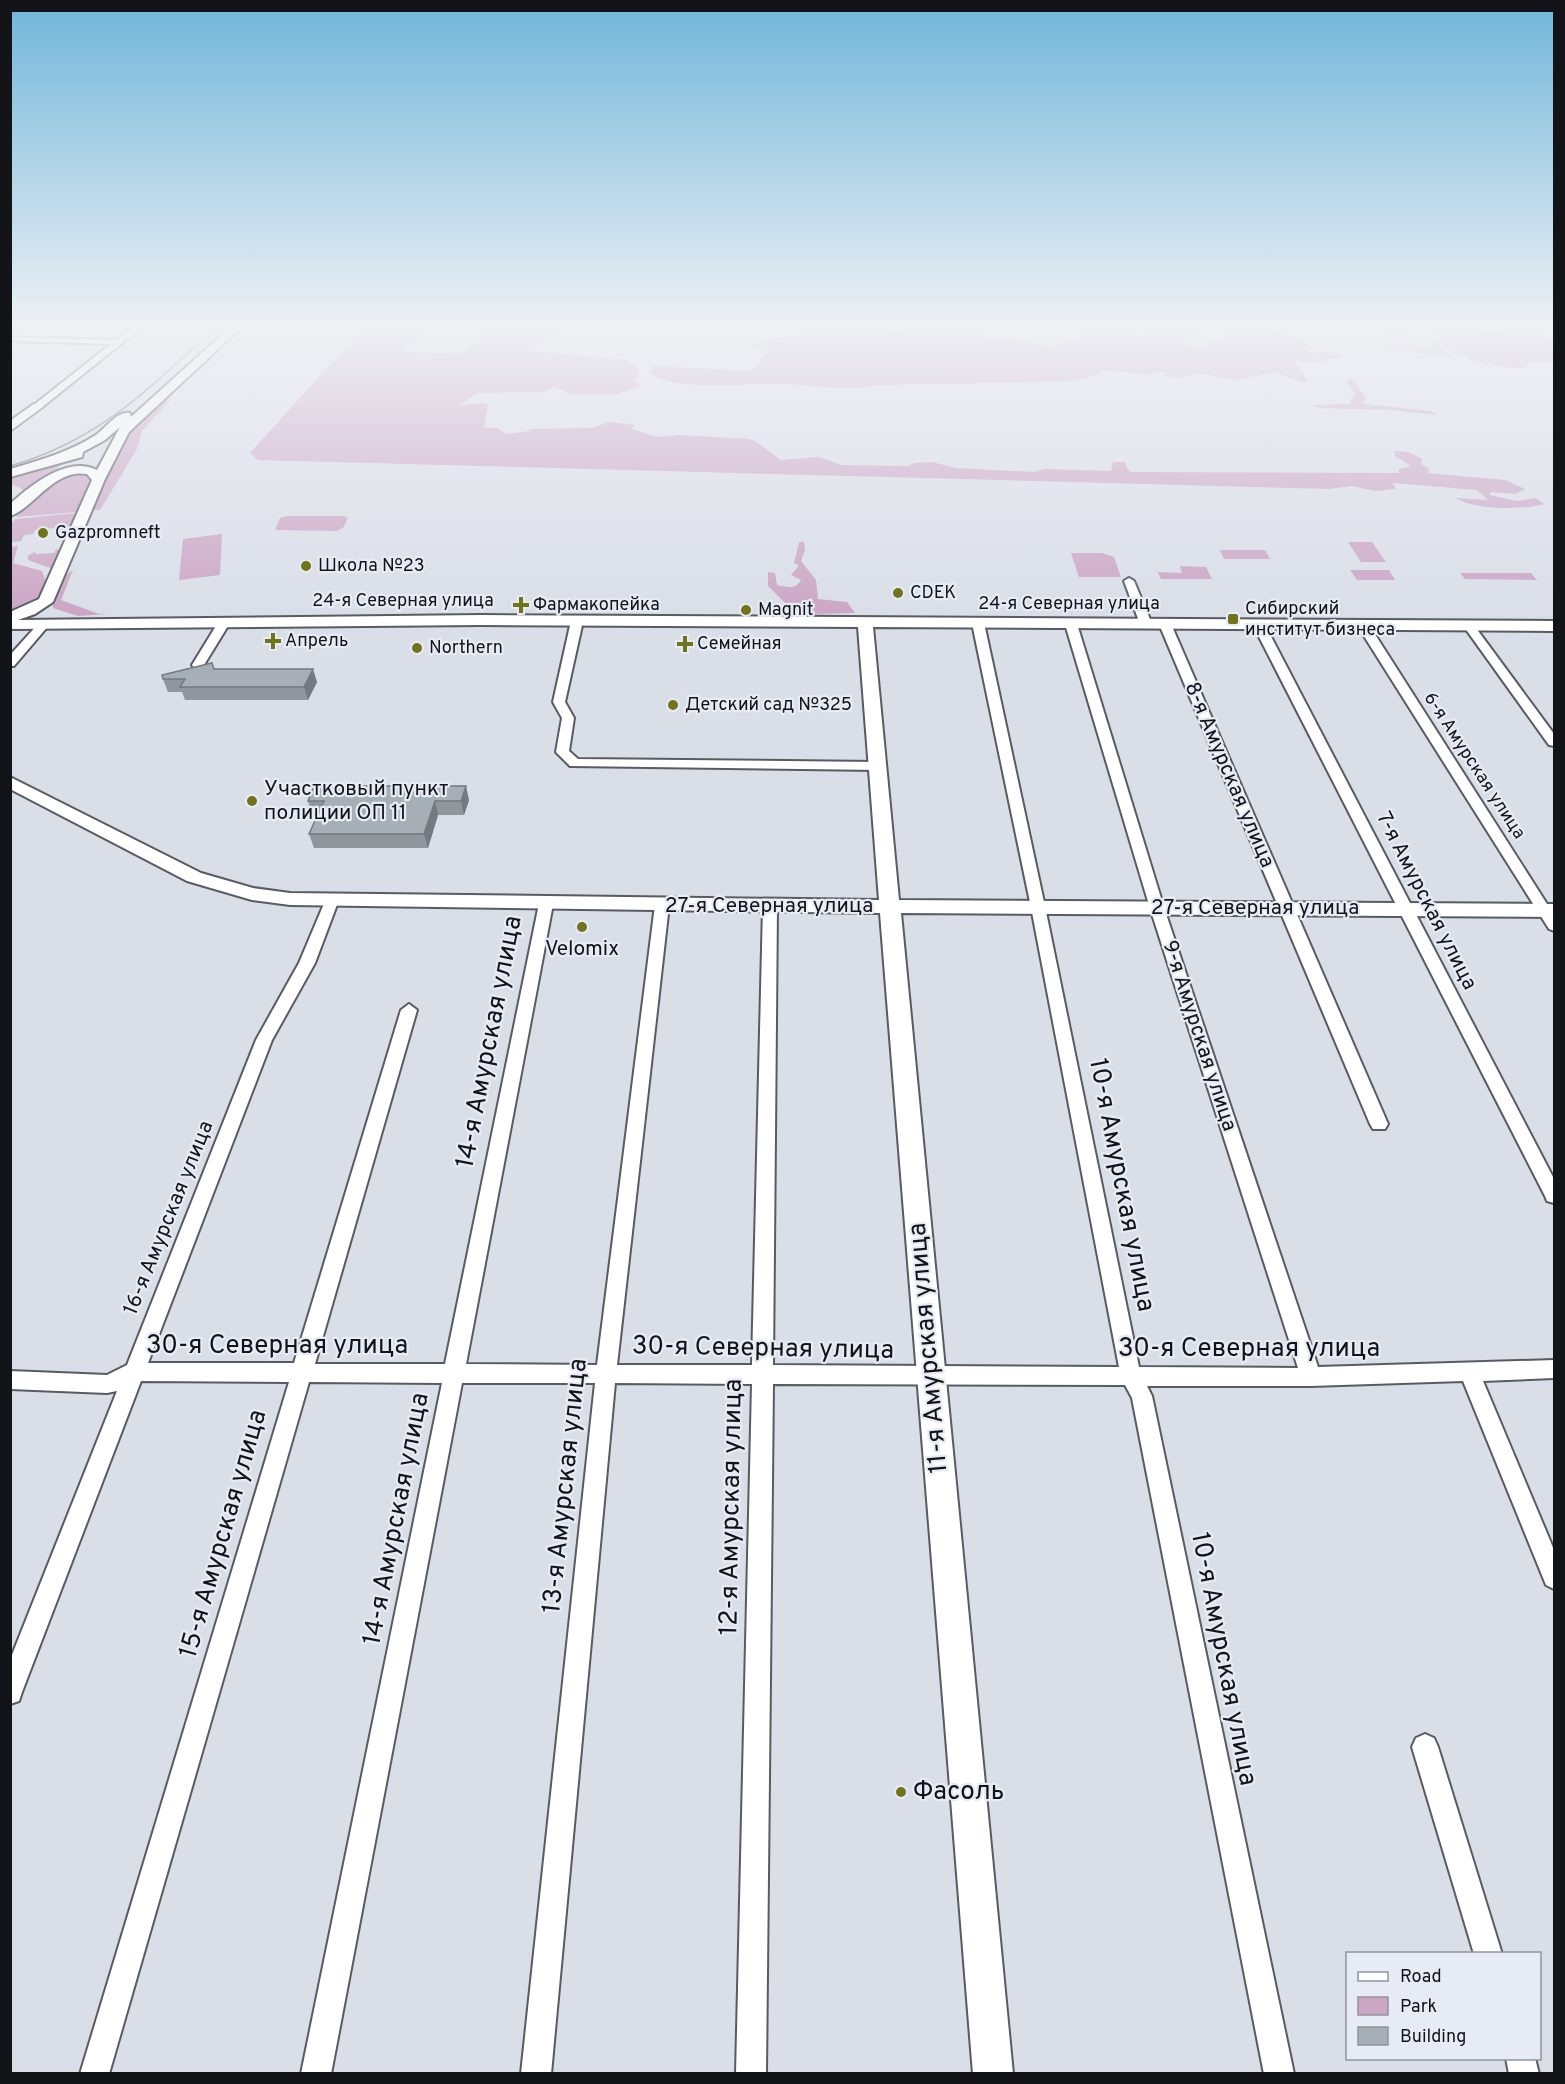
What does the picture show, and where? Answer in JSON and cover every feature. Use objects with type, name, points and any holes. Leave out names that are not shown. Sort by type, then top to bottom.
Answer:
[{"type":"main road","points":[[51,479],[101,437],[125,420]]},
{"type":"main road","points":[[10,617],[30,611],[45,602],[102,472],[131,420]]},
{"type":"main road","points":[[65,456],[101,437]]},
{"type":"main road","points":[[10,473],[81,453],[97,456],[102,472]]},
{"type":"main road","points":[[15,501],[51,479],[70,471],[85,469],[102,472]]},
{"type":"main road","name":"24-я Северная улица","points":[[45,602],[48,610],[56,615],[79,622]]},
{"type":"main road","name":"24-я Северная улица","points":[[10,624],[225,621],[577,621],[1554,626]]},
{"type":"main road","name":"11-я Амурская улица","points":[[865,623],[993,2073]]},
{"type":"main road","name":"27-я Северная улица","points":[[10,782],[168,865],[216,886],[252,894],[331,902],[1406,909],[1551,915]]},
{"type":"street","points":[[1128,581],[1146,624]]},
{"type":"street","points":[[198,665],[225,621]]},
{"type":"street","points":[[577,621],[559,702],[568,718],[562,752],[575,763],[878,766]]},
{"type":"street","name":"10-я Амурская улица","points":[[978,623],[1038,907],[1131,1376],[1142,1396],[1279,2073]]},
{"type":"street","points":[[10,663],[43,624]]},
{"type":"street","name":"9-я Амурская улица","points":[[1071,624],[1157,908],[1311,1377]]},
{"type":"street","name":"8-я Амурская улица","points":[[1165,624],[1378,1124]]},
{"type":"street","name":"7-я Амурская улица","points":[[1259,625],[1554,1196]]},
{"type":"street","name":"6-я Амурская улица","points":[[1363,625],[1551,915]]},
{"type":"street","points":[[1469,626],[1554,742]]},
{"type":"street","name":"16-я Амурская улица","points":[[10,1692],[264,1040],[282,1003],[296,985],[331,902]]},
{"type":"street","name":"14-я Амурская улица","points":[[316,2073],[546,904]]},
{"type":"street","name":"13-я Амурская улица","points":[[536,2073],[606,1374],[662,905]]},
{"type":"street","name":"12-я Амурская улица","points":[[751,2073],[770,906]]},
{"type":"street","name":"15-я Амурская улица","points":[[94,2073],[409,1010]]},
{"type":"street","name":"30-я Северная улица","points":[[10,1380],[107,1384],[120,1381],[134,1372],[1311,1377],[1554,1369]]},
{"type":"street","points":[[1470,1373],[1554,1577]]},
{"type":"street","points":[[1425,1746],[1488,1952]]},
{"type":"green space","points":[[138,420],[152,420],[142,431],[137,449],[100,510],[93,510],[113,462]]},
{"type":"green space","points":[[280,420],[485,420],[484,428],[498,428],[505,434],[530,431],[528,429],[592,428],[609,422],[635,425],[632,429],[657,437],[680,435],[748,439],[755,441],[781,460],[819,457],[842,465],[908,466],[914,463],[932,462],[956,468],[1034,472],[1044,469],[1111,471],[1113,462],[1125,462],[1131,472],[1399,473],[1399,469],[1411,466],[1395,456],[1395,451],[1409,452],[1422,459],[1421,464],[1429,469],[1428,473],[1505,480],[1525,489],[1515,494],[1490,492],[1490,495],[1516,501],[1536,498],[1544,504],[1512,508],[1486,507],[1456,498],[1488,500],[1477,490],[1393,483],[1396,489],[1375,491],[1352,486],[1329,489],[258,460],[250,453]]},
{"type":"green space","points":[[74,455],[23,494],[21,488],[11,484],[11,474]]},
{"type":"green space","points":[[80,470],[92,475],[78,512],[16,517],[63,475]]},
{"type":"green space","points":[[78,513],[75,521],[66,530],[58,533],[59,531],[54,531],[54,528],[35,530],[33,534],[24,535],[21,541],[11,542],[10,526],[15,519]]},
{"type":"green space","points":[[286,516],[344,516],[348,518],[343,528],[336,531],[275,530],[280,518]]},
{"type":"green space","points":[[222,534],[220,575],[179,580],[183,539]]},
{"type":"green space","points":[[799,542],[804,542],[805,550],[801,561],[816,580],[818,599],[847,602],[855,613],[782,615],[785,603],[768,586],[768,572],[775,573],[777,585],[790,587],[799,583],[801,580],[791,575],[799,566],[794,563]]},
{"type":"green space","points":[[1348,542],[1372,542],[1386,562],[1361,562]]},
{"type":"green space","points":[[18,546],[13,563],[42,571],[46,582],[35,604],[10,615],[10,547]]},
{"type":"green space","points":[[56,549],[61,551],[53,569],[28,560],[28,556],[36,551],[35,554],[54,553]]},
{"type":"green space","points":[[1220,550],[1265,550],[1270,559],[1224,559]]},
{"type":"green space","points":[[1071,553],[1102,553],[1114,557],[1121,577],[1079,577]]},
{"type":"green space","points":[[1180,566],[1206,567],[1212,579],[1161,579],[1158,572],[1182,573]]},
{"type":"green space","points":[[73,570],[61,600],[99,614],[107,614],[78,616],[53,608],[59,587]]},
{"type":"green space","points":[[1350,570],[1389,570],[1395,580],[1357,580]]},
{"type":"green space","points":[[1460,573],[1531,573],[1537,580],[1465,579]]},
{"type":"building","points":[[212,663],[214,669],[313,669],[304,687],[180,687],[185,679],[163,679],[162,675]]},
{"type":"building","points":[[314,786],[466,786],[461,801],[435,801],[424,834],[309,834],[324,801],[308,801]]},
{"type":"tram line","points":[[10,466],[72,441],[107,420]]},
{"type":"place","name":"Gazpromneft","points":[[43,533]]},
{"type":"place","name":"Школа №23","points":[[306,566]]},
{"type":"place","name":"CDEK","points":[[898,593]]},
{"type":"place","name":"Фармакопейка","points":[[521,605]]},
{"type":"place","name":"Magnit","points":[[746,610]]},
{"type":"place","name":"Сибирский институт бизнеса","points":[[1233,619]]},
{"type":"place","name":"Апрель","points":[[273,641]]},
{"type":"place","name":"Семейная","points":[[685,644]]},
{"type":"place","name":"Northern","points":[[417,648]]},
{"type":"place","name":"Детский сад №325","points":[[673,705]]},
{"type":"place","name":"Участковый пункт полиции ОП 11","points":[[252,801]]},
{"type":"place","name":"Velomix","points":[[582,927]]},
{"type":"place","name":"Фасоль","points":[[901,1792]]}]
